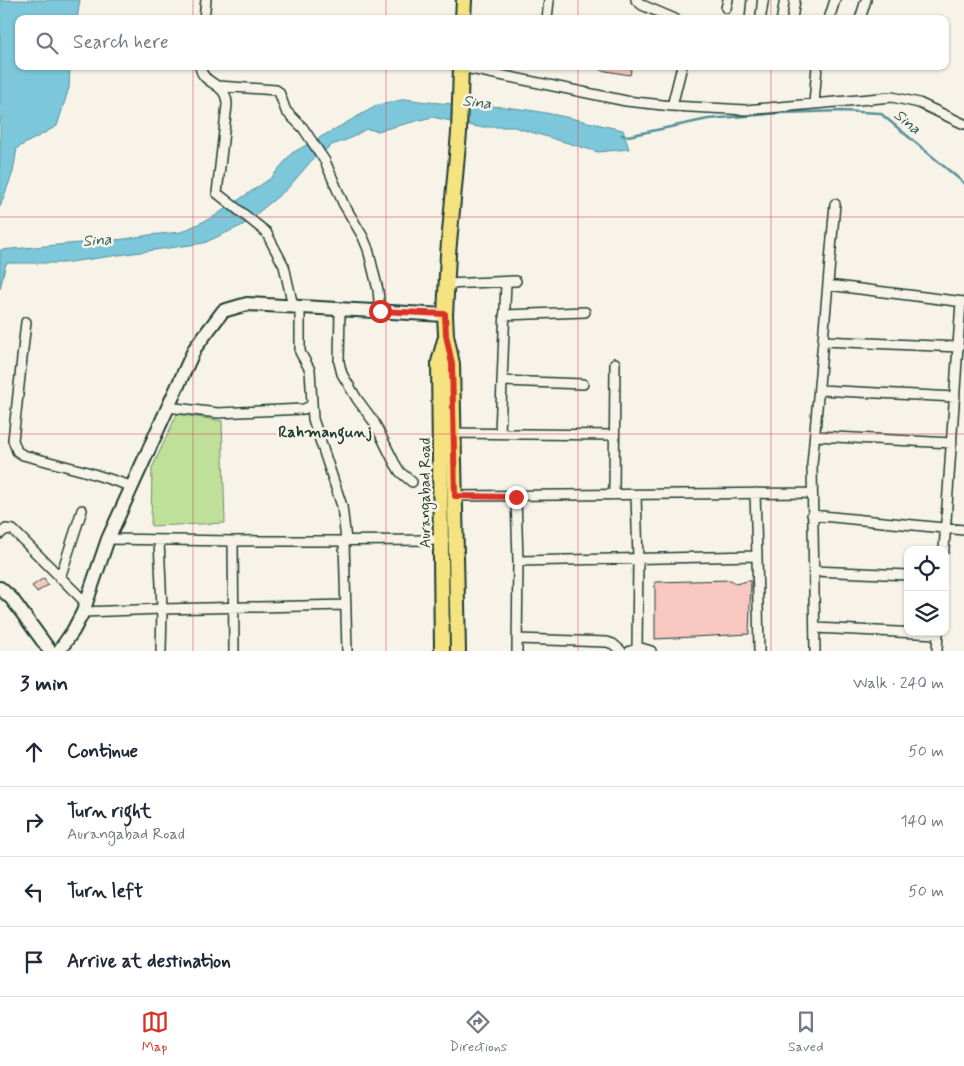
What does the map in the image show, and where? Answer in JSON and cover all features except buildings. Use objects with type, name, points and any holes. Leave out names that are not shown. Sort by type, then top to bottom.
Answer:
[{"type":"main road","points":[[463,15],[464,0]]},
{"type":"main road","name":"Aurangabad Road","points":[[458,651],[455,496],[439,362],[446,335],[446,284],[459,133],[461,70]]},
{"type":"main road","name":"Aurangabad Road","points":[[442,651],[441,540],[447,433]]},
{"type":"street","points":[[204,15],[206,0]]},
{"type":"street","points":[[547,15],[549,0]]},
{"type":"street","points":[[636,0],[642,5],[666,15]]},
{"type":"street","points":[[750,15],[752,0]]},
{"type":"street","points":[[772,15],[774,0]]},
{"type":"street","points":[[793,15],[795,0]]},
{"type":"street","points":[[830,15],[835,0]]},
{"type":"street","points":[[861,15],[866,0]]},
{"type":"street","points":[[201,70],[204,77],[223,90],[227,102],[217,193],[266,232],[284,266],[297,306],[300,352],[310,370],[313,419],[342,506],[345,540],[347,651]]},
{"type":"street","points":[[461,70],[626,101],[672,106],[737,110],[900,98],[919,103],[964,124]]},
{"type":"street","points":[[672,106],[681,70]]},
{"type":"street","points":[[814,104],[816,70]]},
{"type":"street","points":[[218,86],[279,92],[286,111],[303,128],[325,161],[343,203],[363,237],[368,249],[378,290],[380,311]]},
{"type":"street","points":[[815,651],[812,465],[835,204]]},
{"type":"street","points":[[446,284],[516,281]]},
{"type":"street","points":[[500,433],[506,282]]},
{"type":"street","points":[[828,285],[963,302],[958,347],[944,546]]},
{"type":"street","points":[[60,651],[73,631],[84,608],[108,540],[195,348],[223,312],[247,304],[445,314]]},
{"type":"street","points":[[340,309],[339,362],[342,374],[374,422],[400,472],[412,482]]},
{"type":"street","points":[[504,315],[585,312]]},
{"type":"street","points":[[26,322],[13,440],[17,452],[132,486]]},
{"type":"street","points":[[823,341],[958,347]]},
{"type":"street","points":[[614,496],[615,363]]},
{"type":"street","points":[[502,381],[582,384]]},
{"type":"street","points":[[818,390],[955,397]]},
{"type":"street","points":[[167,408],[218,413],[242,413],[304,409],[312,405]]},
{"type":"street","points":[[447,433],[614,435]]},
{"type":"street","points":[[814,436],[952,443]]},
{"type":"street","points":[[455,496],[614,496],[812,492]]},
{"type":"street","points":[[755,493],[759,651]]},
{"type":"street","points":[[636,495],[638,559],[634,650],[651,651]]},
{"type":"street","points":[[516,497],[518,561],[517,651]]},
{"type":"street","points":[[60,578],[82,510]]},
{"type":"street","points":[[812,515],[964,530]]},
{"type":"street","points":[[0,534],[6,529],[13,530],[60,578],[84,608]]},
{"type":"street","points":[[108,540],[457,540]]},
{"type":"street","points":[[159,540],[162,609],[161,651]]},
{"type":"street","points":[[232,541],[234,651]]},
{"type":"street","points":[[518,561],[757,556]]},
{"type":"street","points":[[814,571],[904,575]]},
{"type":"street","points":[[0,588],[12,599],[50,651]]},
{"type":"street","points":[[84,608],[162,609],[346,605]]},
{"type":"street","points":[[815,628],[904,632]]},
{"type":"street","points":[[937,651],[938,636]]},
{"type":"street","points":[[517,639],[607,642],[613,644],[621,651]]},
{"type":"green space","points":[[177,414],[222,421],[225,523],[151,526],[152,468]]},
{"type":"water","points":[[0,0],[80,0],[78,15],[15,15],[15,70],[70,70],[69,88],[57,126],[17,148],[13,172],[0,207]]},
{"type":"water","points":[[406,99],[513,108],[568,117],[623,130],[629,149],[598,152],[514,127],[478,127],[432,117],[378,131],[366,129],[349,139],[332,145],[313,159],[287,189],[243,225],[204,243],[63,263],[6,263],[0,289],[0,250],[181,232],[213,217],[271,178],[292,153],[378,105]]},
{"type":"waterway","name":"Sina","points":[[622,135],[628,136],[708,119],[781,113],[842,111],[880,113],[964,183]]},
{"type":"district","name":"Rahmangunj","points":[[325,431]]},
{"type":"route","points":[[380,311],[445,314],[446,335],[452,364],[455,496],[516,497]]}]
